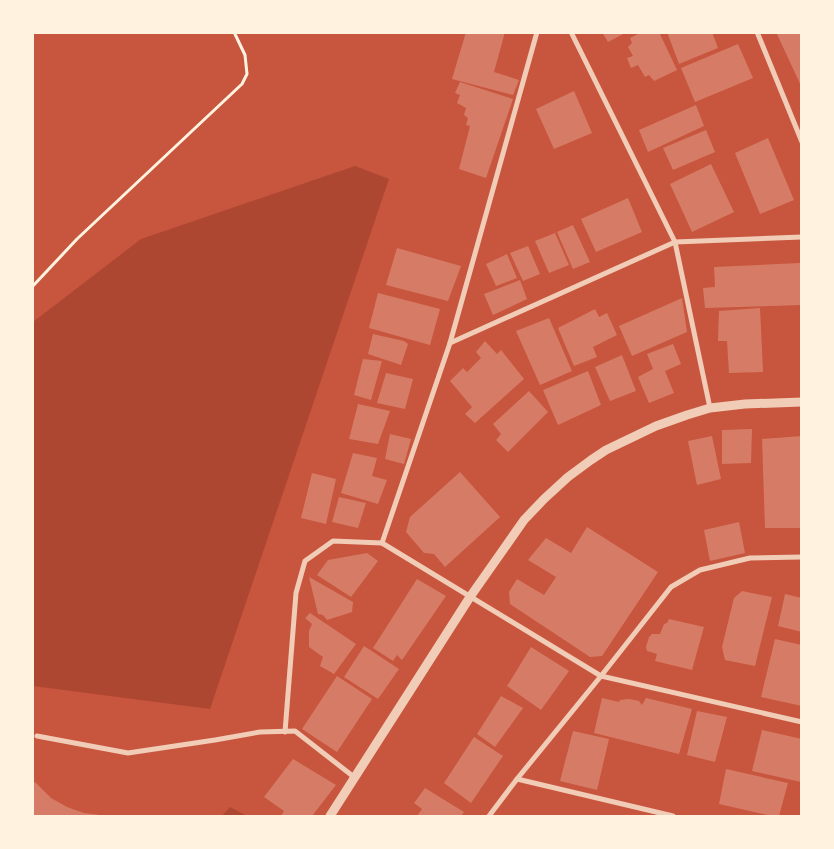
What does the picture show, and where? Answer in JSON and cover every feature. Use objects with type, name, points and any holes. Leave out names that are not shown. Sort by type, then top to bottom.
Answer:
[{"type":"street","points":[[382,543],[450,343],[537,32]]},
{"type":"street","points":[[571,32],[674,242],[710,408]]},
{"type":"street","points":[[758,32],[802,142]]},
{"type":"street","points":[[450,343],[674,242],[802,237]]},
{"type":"street","points":[[330,816],[470,597],[524,520],[568,477],[591,460],[624,441],[656,426],[687,415],[710,408],[745,404],[802,402]]},
{"type":"street","points":[[284,732],[296,592],[305,561],[333,542],[382,543],[601,676],[802,722]]},
{"type":"street","points":[[489,816],[671,587],[700,570],[750,558],[802,558]]},
{"type":"street","points":[[37,736],[128,753],[260,732],[295,731],[354,778]]},
{"type":"street","points":[[517,779],[673,816]]},
{"type":"path","points":[[32,287],[76,239],[242,84],[247,74],[245,55],[234,32]]},
{"type":"shaded area","points":[[355,166],[389,179],[210,709],[33,686],[33,322],[141,239]]},
{"type":"shaded area","points":[[230,807],[247,816],[222,816]]},
{"type":"building","points":[[466,32],[505,32],[494,72],[519,80],[513,95],[452,79]]},
{"type":"building","points":[[602,32],[627,32],[608,42]]},
{"type":"building","points":[[642,32],[659,32],[677,70],[654,81],[649,75],[645,77],[638,65],[631,68],[627,58],[633,56],[628,47],[632,43],[630,38]]},
{"type":"building","points":[[667,32],[712,32],[718,48],[679,64]]},
{"type":"building","points":[[776,32],[802,32],[802,88]]},
{"type":"building","points":[[738,44],[753,78],[695,102],[681,68]]},
{"type":"building","points":[[460,82],[513,99],[486,178],[459,169],[470,126],[466,125],[468,118],[464,115],[466,108],[457,103],[460,95],[455,93]]},
{"type":"building","points":[[574,91],[592,133],[554,149],[536,109]]},
{"type":"building","points":[[696,105],[704,126],[648,152],[639,130]]},
{"type":"building","points":[[706,130],[715,152],[673,170],[663,148]]},
{"type":"building","points":[[768,138],[794,200],[760,214],[735,153]]},
{"type":"building","points":[[711,164],[734,212],[692,232],[670,184]]},
{"type":"building","points":[[628,198],[642,232],[596,252],[581,219]]},
{"type":"building","points":[[573,225],[590,262],[573,269],[557,232]]},
{"type":"building","points":[[555,233],[569,265],[549,273],[535,241]]},
{"type":"building","points":[[528,246],[540,274],[523,281],[510,253]]},
{"type":"building","points":[[397,248],[461,266],[448,301],[386,285]]},
{"type":"building","points":[[507,254],[517,278],[496,286],[486,264]]},
{"type":"building","points":[[800,263],[802,273],[802,305],[705,308],[703,288],[715,287],[714,267]]},
{"type":"building","points":[[520,280],[527,299],[493,315],[484,294]]},
{"type":"building","points":[[378,293],[440,309],[430,345],[369,328]]},
{"type":"building","points":[[682,298],[687,332],[632,356],[619,326]]},
{"type":"building","points":[[760,308],[763,372],[729,373],[727,341],[718,341],[719,311]]},
{"type":"building","points":[[595,309],[599,317],[607,313],[617,335],[593,347],[597,357],[574,366],[558,328]]},
{"type":"building","points":[[549,318],[572,371],[540,385],[516,331]]},
{"type":"building","points":[[373,334],[404,341],[408,344],[401,365],[368,354]]},
{"type":"building","points":[[485,341],[497,354],[501,350],[524,379],[475,423],[465,414],[472,407],[450,381],[463,368],[467,372],[481,358],[476,352]]},
{"type":"building","points":[[673,344],[681,364],[665,371],[674,393],[649,403],[638,377],[653,369],[647,354]]},
{"type":"building","points":[[622,355],[636,391],[610,401],[595,367]]},
{"type":"building","points":[[363,359],[382,361],[371,400],[354,395]]},
{"type":"building","points":[[588,371],[601,405],[558,425],[543,390]]},
{"type":"building","points":[[386,373],[413,379],[405,409],[377,403]]},
{"type":"building","points":[[529,391],[548,412],[508,452],[496,440],[501,434],[493,424]]},
{"type":"building","points":[[358,404],[390,411],[378,444],[349,439]]},
{"type":"building","points":[[752,429],[751,463],[722,464],[722,430]]},
{"type":"building","points":[[390,434],[411,439],[404,464],[385,459]]},
{"type":"building","points":[[712,436],[721,479],[697,485],[688,441]]},
{"type":"building","points":[[802,436],[802,528],[765,528],[762,439]]},
{"type":"building","points":[[353,453],[377,458],[372,476],[387,480],[378,504],[341,493]]},
{"type":"building","points":[[460,472],[500,517],[445,567],[434,554],[424,553],[406,532],[410,517]]},
{"type":"building","points":[[312,473],[336,479],[326,524],[301,518]]},
{"type":"building","points":[[339,497],[366,503],[358,528],[332,522]]},
{"type":"building","points":[[739,522],[745,553],[710,561],[704,530]]},
{"type":"building","points":[[587,527],[658,572],[602,656],[590,657],[510,604],[509,592],[517,579],[544,595],[556,577],[528,560],[546,538],[571,553]]},
{"type":"building","points":[[367,553],[378,561],[351,597],[317,575],[328,560]]},
{"type":"building","points":[[309,577],[353,602],[352,612],[327,620],[323,615],[318,614]]},
{"type":"building","points":[[417,579],[446,596],[402,660],[397,655],[393,661],[373,648]]},
{"type":"building","points":[[742,591],[772,597],[755,666],[725,660],[722,647],[734,598]]},
{"type":"building","points":[[785,594],[802,598],[802,632],[778,626]]},
{"type":"building","points":[[310,613],[356,644],[334,674],[320,666],[323,657],[309,647],[309,631],[312,624],[305,618]]},
{"type":"building","points":[[669,619],[704,627],[692,670],[655,661],[657,654],[647,651],[646,647],[649,637],[652,634],[660,634],[664,624]]},
{"type":"building","points":[[775,639],[802,645],[802,706],[761,697]]},
{"type":"building","points":[[364,646],[399,669],[378,699],[344,677]]},
{"type":"building","points":[[531,647],[569,671],[541,710],[507,686]]},
{"type":"building","points":[[337,676],[372,699],[337,752],[302,729]]},
{"type":"building","points":[[501,696],[523,708],[495,747],[477,734]]},
{"type":"building","points":[[602,698],[619,702],[620,700],[629,699],[639,701],[642,705],[646,698],[692,709],[679,754],[594,733]]},
{"type":"building","points":[[697,711],[727,717],[715,762],[687,755]]},
{"type":"building","points":[[762,730],[802,739],[801,782],[752,771]]},
{"type":"building","points":[[573,731],[609,739],[597,790],[560,781]]},
{"type":"building","points":[[474,737],[503,756],[471,803],[444,783]]},
{"type":"building","points":[[293,759],[336,785],[312,816],[281,816],[284,811],[264,797]]},
{"type":"building","points":[[726,769],[788,783],[779,816],[719,804]]},
{"type":"building","points":[[35,782],[51,798],[67,807],[100,816],[32,816],[32,785]]},
{"type":"building","points":[[425,788],[464,812],[461,816],[417,816],[422,809],[414,803]]}]
